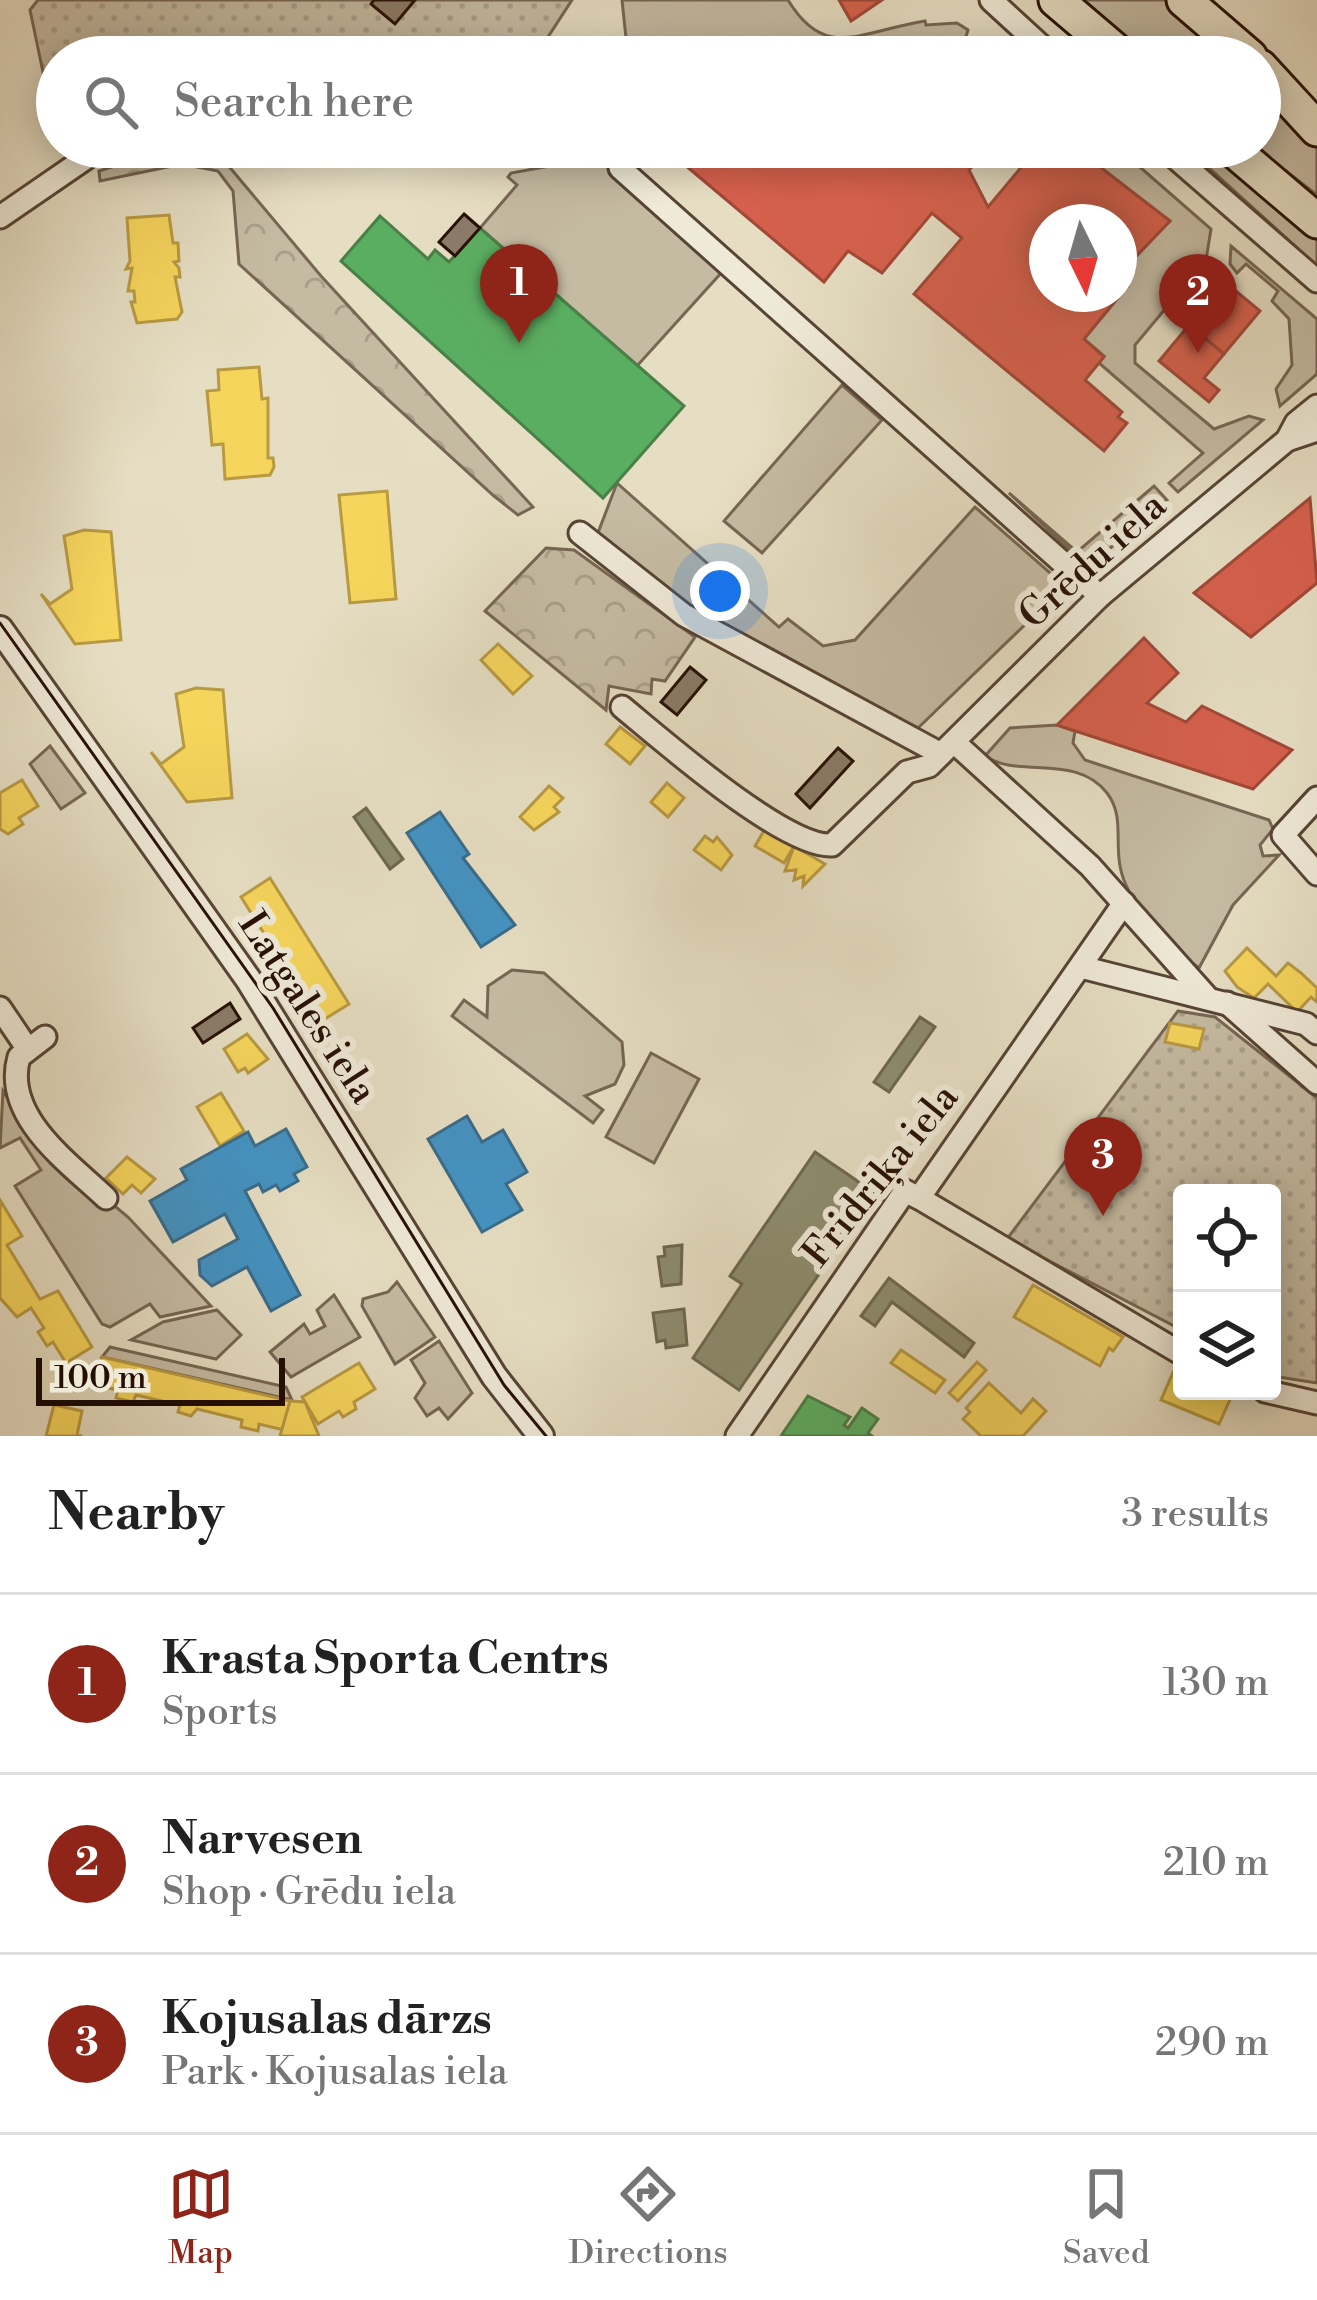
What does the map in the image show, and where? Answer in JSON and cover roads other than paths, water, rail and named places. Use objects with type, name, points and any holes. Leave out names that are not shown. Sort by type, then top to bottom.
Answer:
[{"type":"highway","points":[[1184,0],[1226,36]]},
{"type":"highway","points":[[1060,4],[1098,36]]},
{"type":"highway","points":[[1281,83],[1317,113]]},
{"type":"highway","points":[[1281,89],[1317,128]]},
{"type":"highway","points":[[1255,168],[1317,221]]},
{"type":"highway","points":[[1280,168],[1317,199]]},
{"type":"street","points":[[991,0],[1030,36]]},
{"type":"street","points":[[1060,4],[1084,36]]},
{"type":"street","points":[[0,217],[71,168]]},
{"type":"street","points":[[620,168],[1100,596]]},
{"type":"street","points":[[1188,168],[1317,281]]},
{"type":"street","name":"Grēdu iela","points":[[1287,440],[1296,423],[1317,406]]},
{"type":"street","name":"Grēdu iela","points":[[622,707],[727,791],[801,838],[824,846],[845,835],[907,772],[929,766],[1100,596],[1287,440],[1317,430]]},
{"type":"street","points":[[580,533],[684,615],[947,748],[1124,903],[1217,1000],[1317,1083]]},
{"type":"street","name":"Latgales iela","points":[[0,629],[248,979],[494,1376],[541,1436]]},
{"type":"street","points":[[1317,798],[1283,836],[1317,874]]},
{"type":"street","name":"Fridriķa iela","points":[[736,1436],[905,1191],[919,1198],[1124,903]]},
{"type":"street","points":[[1081,967],[1306,1024],[1317,1033]]},
{"type":"street","points":[[0,1008],[36,1043],[15,1070],[16,1092],[25,1110],[49,1143],[106,1198]]},
{"type":"street","points":[[919,1198],[1173,1349]]},
{"type":"street","points":[[1281,1395],[1317,1403]]},
{"type":"tram line","points":[[0,623],[273,1008],[504,1385],[546,1436]]},
{"type":"place","name":"Krasta Sporta Centrs","points":[[519,343]]},
{"type":"place","name":"Narvesen","points":[[1198,353]]},
{"type":"place","name":"Kojusalas dārzs","points":[[1103,1216]]}]
